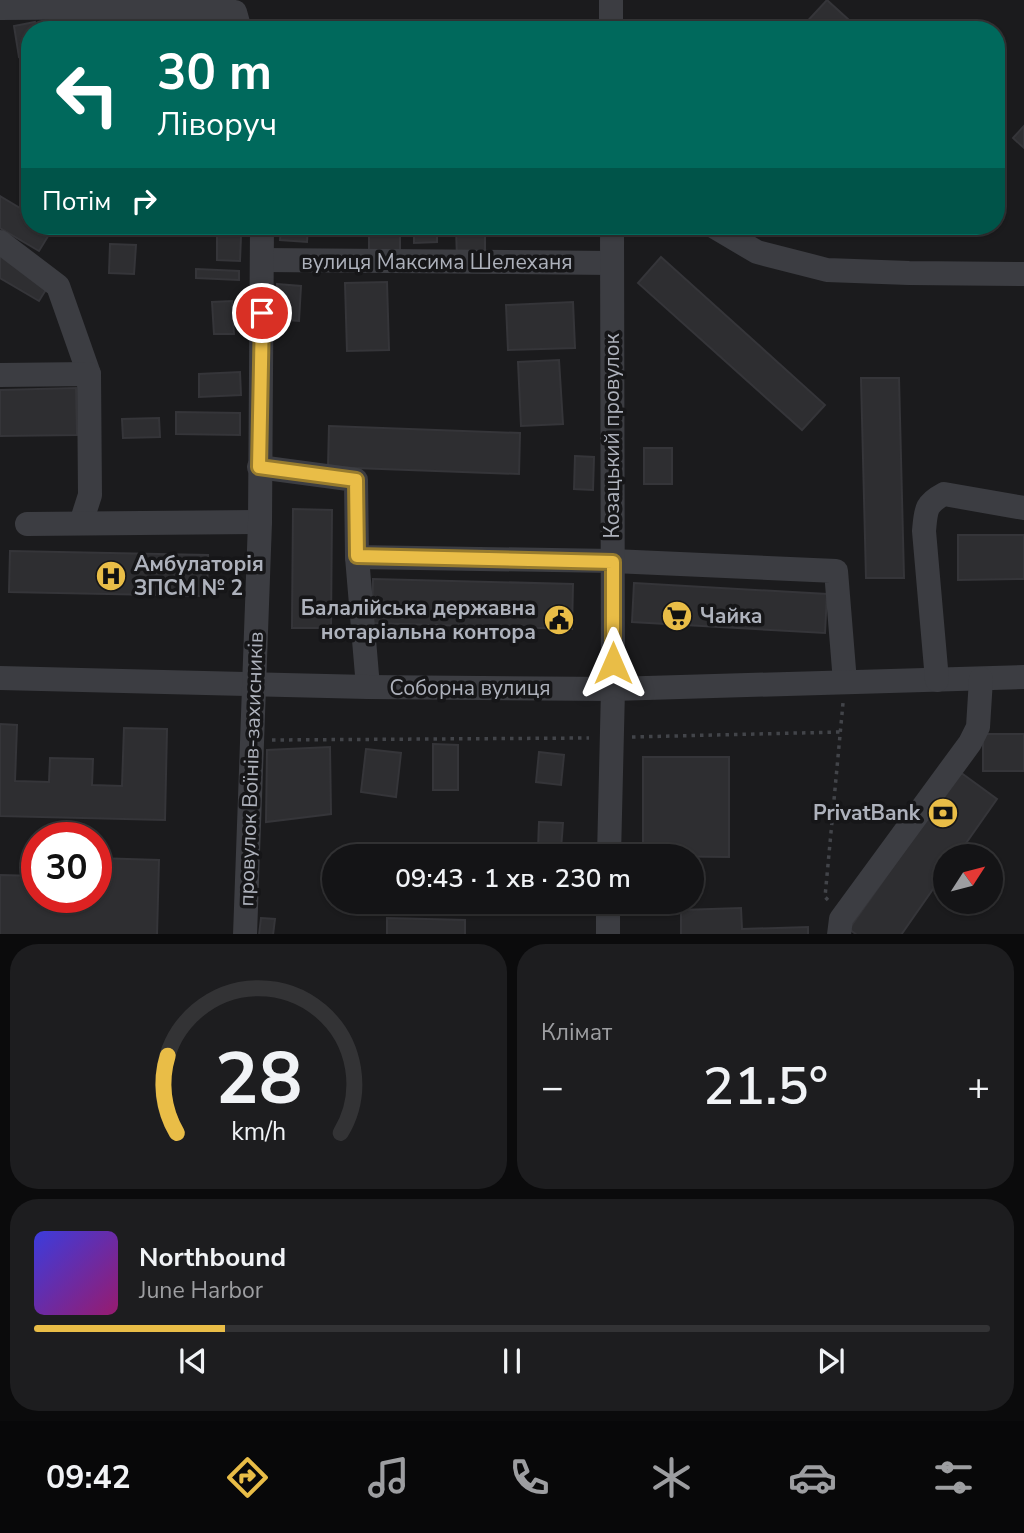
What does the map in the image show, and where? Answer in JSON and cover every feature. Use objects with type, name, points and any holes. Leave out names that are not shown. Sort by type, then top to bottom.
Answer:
[{"type":"street","points":[[611,0],[611,21]]},
{"type":"street","points":[[0,8],[130,7],[237,21]]},
{"type":"street","name":"провулок Воїнів-захисників","points":[[245,934],[260,522],[262,235]]},
{"type":"street","name":"Козацький провулок","points":[[609,844],[613,689],[612,235]]},
{"type":"street","points":[[729,235],[757,251],[827,270],[1024,274]]},
{"type":"street","points":[[0,242],[58,286],[89,374],[90,495],[81,523]]},
{"type":"street","name":"вулиця Максима Шелеханя","points":[[263,260],[612,263]]},
{"type":"street","points":[[0,375],[89,374]]},
{"type":"street","points":[[259,467],[356,480],[357,556],[368,687]]},
{"type":"street","points":[[937,680],[924,531],[927,509],[933,500],[944,494],[1024,509]]},
{"type":"street","points":[[27,524],[260,522]]},
{"type":"street","points":[[357,556],[836,571],[845,682]]},
{"type":"street","name":"Соборна вулиця","points":[[0,678],[254,685],[613,689],[1024,677]]},
{"type":"street","points":[[840,927],[971,743],[978,727],[981,679]]},
{"type":"street","points":[[608,914],[608,934]]},
{"type":"path","points":[[840,927],[825,897],[845,682]]},
{"type":"path","points":[[252,741],[840,732]]},
{"type":"building","points":[[827,0],[850,21],[808,21]]},
{"type":"building","points":[[110,17],[134,17],[134,21],[110,21]]},
{"type":"building","points":[[21,25],[21,57],[19,57],[14,26]]},
{"type":"building","points":[[1024,126],[1024,148],[1013,138]]},
{"type":"building","points":[[0,196],[21,209],[21,235],[49,235],[39,251],[0,228]]},
{"type":"building","points":[[217,235],[241,236],[240,261],[217,260]]},
{"type":"building","points":[[280,235],[307,235],[307,242],[280,240]]},
{"type":"building","points":[[369,235],[400,235],[400,251],[369,251]]},
{"type":"building","points":[[414,235],[437,235],[437,242],[414,243]]},
{"type":"building","points":[[456,235],[485,235],[485,257],[457,258]]},
{"type":"building","points":[[110,244],[136,245],[134,274],[109,273]]},
{"type":"building","points":[[0,252],[50,283],[39,301],[0,278]]},
{"type":"building","points":[[661,257],[825,405],[802,430],[638,283]]},
{"type":"building","points":[[196,269],[239,271],[239,280],[196,278]]},
{"type":"building","points":[[387,282],[389,350],[347,351],[345,283]]},
{"type":"building","points":[[277,284],[301,286],[299,321],[274,319]]},
{"type":"building","points":[[232,301],[234,334],[214,334],[212,302]]},
{"type":"building","points":[[573,302],[575,348],[508,350],[506,305]]},
{"type":"building","points":[[559,360],[563,424],[521,426],[518,362]]},
{"type":"building","points":[[240,372],[241,395],[199,397],[199,374]]},
{"type":"building","points":[[861,378],[899,378],[904,578],[866,578]]},
{"type":"building","points":[[76,388],[77,435],[0,436],[0,390]]},
{"type":"building","points":[[176,412],[240,413],[240,435],[176,434]]},
{"type":"building","points":[[159,418],[160,437],[123,438],[122,419]]},
{"type":"building","points":[[329,426],[520,433],[519,474],[328,467]]},
{"type":"building","points":[[644,448],[672,448],[672,484],[644,484]]},
{"type":"building","points":[[575,456],[594,457],[593,490],[574,489]]},
{"type":"building","points":[[293,509],[332,510],[331,628],[292,628]]},
{"type":"building","points":[[958,535],[1024,535],[1024,579],[958,580]]},
{"type":"building","points":[[10,551],[208,555],[207,596],[9,592]]},
{"type":"building","points":[[373,579],[573,584],[572,629],[372,623]]},
{"type":"building","points":[[634,583],[827,594],[825,633],[632,622]]},
{"type":"building","points":[[0,724],[17,725],[15,781],[49,782],[50,758],[93,759],[92,785],[122,786],[124,728],[167,729],[165,820],[0,816]]},
{"type":"building","points":[[983,734],[1024,734],[1024,771],[983,771]]},
{"type":"building","points":[[433,744],[458,745],[458,790],[433,790]]},
{"type":"building","points":[[330,747],[331,814],[266,822],[267,750]]},
{"type":"building","points":[[366,749],[401,753],[396,797],[361,792]]},
{"type":"building","points":[[539,752],[564,755],[561,785],[536,782]]},
{"type":"building","points":[[643,757],[729,757],[729,857],[704,857],[704,844],[643,844]]},
{"type":"building","points":[[960,772],[997,799],[965,844],[933,844],[933,889],[902,934],[856,934],[849,929]]},
{"type":"building","points":[[539,822],[563,823],[561,844],[538,844]]},
{"type":"building","points":[[112,859],[159,860],[157,934],[0,934],[0,875],[21,876],[21,913],[112,913]]},
{"type":"building","points":[[741,908],[742,929],[808,927],[808,934],[681,934],[681,914],[704,914],[704,909]]},
{"type":"building","points":[[261,918],[275,919],[273,934],[259,934]]},
{"type":"building","points":[[387,918],[465,920],[465,934],[387,934]]},
{"type":"place","name":"Амбулаторія ЗПСМ № 2","points":[[111,576]]},
{"type":"place","name":"Чайка","points":[[677,616]]},
{"type":"place","name":"Балалійська державна нотаріальна контора","points":[[559,620]]},
{"type":"place","name":"PrivatBank","points":[[943,813]]},
{"type":"route","points":[[262,313],[259,467],[356,480],[357,556],[613,562],[613,663]]}]
